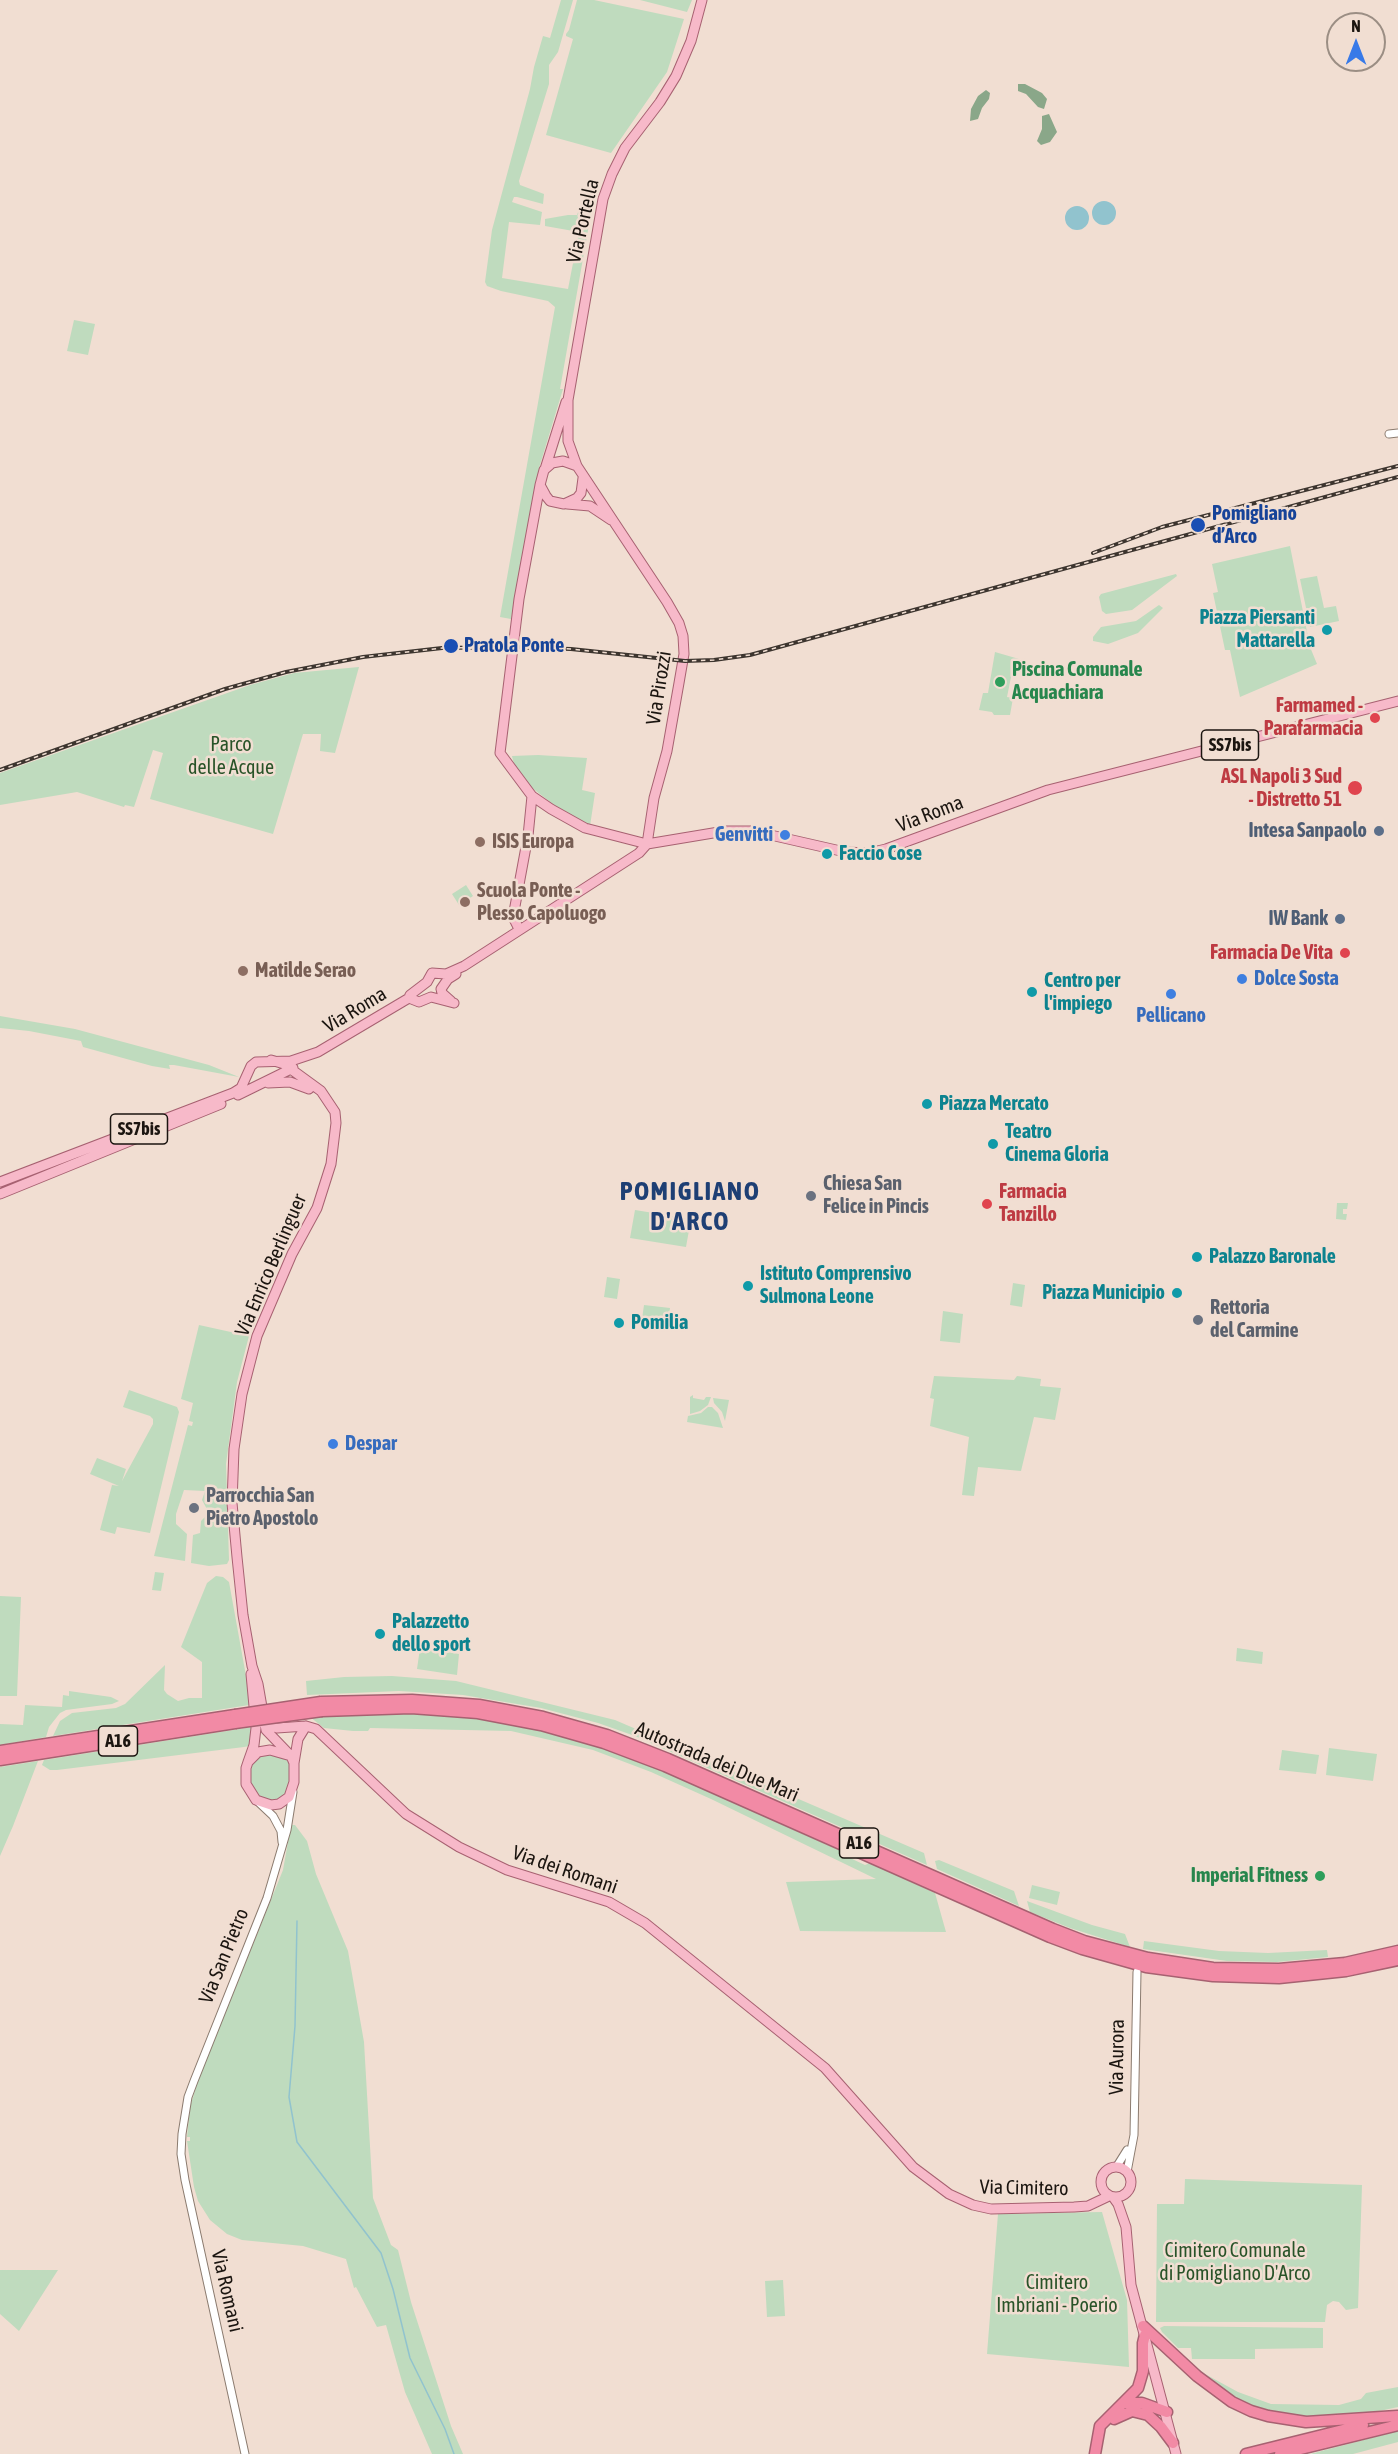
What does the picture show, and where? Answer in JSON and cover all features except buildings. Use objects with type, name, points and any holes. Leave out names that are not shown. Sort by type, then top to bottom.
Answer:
[{"type":"highway","name":"Autostrada dei Due Mari","points":[[0,1760],[321,1702],[378,1699],[444,1701],[512,1710],[575,1725],[638,1746],[1053,1929],[1115,1951],[1180,1964],[1246,1970],[1345,1963],[1398,1951]]},
{"type":"highway","name":"Autostrada dei Due Mari","points":[[0,1752],[235,1719],[322,1711],[378,1708],[443,1709],[511,1719],[573,1733],[635,1754],[1029,1928],[1113,1959],[1179,1972],[1246,1978],[1312,1975],[1398,1960]]},
{"type":"highway","points":[[1095,2454],[1100,2426],[1138,2388],[1146,2336]]},
{"type":"highway","points":[[1146,2336],[1232,2402],[1251,2411],[1306,2422],[1398,2416]]},
{"type":"highway","points":[[1125,2403],[1142,2403],[1167,2412]]},
{"type":"highway","points":[[1102,2454],[1101,2446],[1107,2425],[1117,2416],[1132,2411],[1148,2415],[1153,2419],[1174,2449]]},
{"type":"highway","points":[[1249,2453],[1398,2416]]},
{"type":"highway","points":[[1280,2454],[1398,2425]]},
{"type":"highway","points":[[1303,2454],[1351,2440],[1369,2432]]},
{"type":"main road","name":"Via Portella","points":[[532,796],[500,753],[516,620],[540,485],[568,400],[600,214],[608,184],[625,148],[660,102],[676,76],[691,41],[702,0]]},
{"type":"main road","name":"Via Portella","points":[[568,400],[568,441],[583,478],[607,510],[611,520]]},
{"type":"main road","points":[[544,470],[557,461],[570,462],[577,466]]},
{"type":"main road","points":[[564,504],[577,498],[581,493],[583,478]]},
{"type":"main road","points":[[540,485],[550,501],[590,506],[611,520]]},
{"type":"main road","name":"Via Pirozzi","points":[[611,520],[671,608],[683,636],[684,654],[667,751],[654,798],[648,844]]},
{"type":"main road","name":"Via Roma","points":[[464,966],[639,853],[648,844],[738,830],[760,832],[846,852],[868,853],[886,849],[1048,790],[1398,701]]},
{"type":"main road","points":[[519,929],[513,917],[528,836],[532,796],[585,828],[648,844]]},
{"type":"main road","name":"SS7bis","points":[[464,966],[448,979],[441,989],[442,993],[454,1003],[435,997],[419,1002],[410,998],[412,992],[427,982],[432,973],[446,974],[464,966]]},
{"type":"main road","name":"Via Roma","points":[[318,1052],[410,998]]},
{"type":"main road","name":"SS7bis","points":[[0,1182],[233,1093],[245,1082],[251,1066],[256,1062],[291,1061],[318,1052]]},
{"type":"main road","name":"SS7bis","points":[[0,1194],[211,1109],[291,1069],[318,1052]]},
{"type":"main road","points":[[259,1084],[273,1069],[268,1061]]},
{"type":"main road","name":"Via Enrico Berlinguer","points":[[248,1761],[254,1745],[256,1728],[252,1666],[243,1615],[232,1503],[237,1419],[257,1336],[284,1270],[317,1208],[328,1174],[336,1123],[335,1112],[327,1097],[291,1069],[268,1061]]},
{"type":"main road","points":[[304,1062],[301,1070],[306,1081]]},
{"type":"main road","name":"Via Enrico Berlinguer","points":[[259,1084],[290,1082],[312,1090],[325,1104],[334,1128]]},
{"type":"main road","name":"Via Enrico Berlinguer","points":[[252,1666],[258,1684],[264,1724]]},
{"type":"main road","points":[[264,1724],[277,1728],[306,1726]]},
{"type":"main road","points":[[264,1724],[273,1739],[289,1752],[293,1760]]},
{"type":"main road","points":[[293,1760],[270,1750],[258,1752],[248,1761],[246,1784],[256,1800],[271,1805],[279,1804],[289,1797],[293,1790],[293,1760],[298,1739],[306,1726]]},
{"type":"main road","name":"Via dei Romani","points":[[306,1726],[321,1733],[358,1771],[406,1814],[459,1847],[492,1864],[533,1880],[609,1902],[645,1923],[825,2068],[884,2133]]},
{"type":"main road","name":"Via Cimitero","points":[[884,2133],[913,2167],[962,2202],[991,2209],[1082,2206]]},
{"type":"main road","points":[[1082,2206],[1095,2198],[1101,2186],[1103,2173],[1107,2169],[1117,2166],[1128,2172],[1131,2182],[1125,2194],[1128,2267],[1167,2412],[1174,2449]]},
{"type":"main road","points":[[1101,2186],[1118,2204],[1126,2227]]},
{"type":"main road","points":[[1082,2206],[1111,2196],[1125,2194]]},
{"type":"street","points":[[1389,435],[1398,433]]},
{"type":"street","name":"Via San Pietro","points":[[182,2134],[191,2089],[267,1898],[287,1830],[293,1790]]},
{"type":"street","points":[[256,1800],[273,1816],[281,1832],[282,1845]]},
{"type":"street","name":"Via Aurora","points":[[1128,2172],[1134,2134],[1137,1972]]},
{"type":"street","name":"Via Romani","points":[[182,2134],[185,2180],[245,2454]]},
{"type":"street","name":"Via Aurora","points":[[1117,2166],[1132,2143]]},
{"type":"green space","points":[[561,0],[573,0],[558,52],[549,65],[549,84],[519,181],[520,185],[544,194],[543,204],[517,197],[514,197],[512,202],[542,212],[540,225],[509,222],[502,278],[568,289],[579,232],[545,226],[545,219],[577,215],[580,207],[584,207],[587,196],[594,196],[560,389],[563,389],[539,468],[511,619],[500,617],[555,307],[548,301],[501,291],[487,286],[485,282],[492,230],[534,67],[543,36],[550,38]]},
{"type":"green space","points":[[577,0],[594,0],[684,19],[667,72],[611,153],[546,135],[573,39],[566,34]]},
{"type":"green space","points":[[640,0],[692,0],[687,12]]},
{"type":"green space","points":[[1018,84],[1025,84],[1042,93],[1047,99],[1044,109],[1038,107],[1026,94],[1018,91]]},
{"type":"green space","points":[[986,90],[990,93],[989,99],[978,119],[970,121],[971,109],[978,96]]},
{"type":"green space","points":[[1049,114],[1057,132],[1050,142],[1041,145],[1037,141],[1042,129],[1042,116]]},
{"type":"green space","points":[[74,320],[95,324],[88,355],[67,351]]},
{"type":"green space","points":[[1290,546],[1310,647],[1317,664],[1240,697],[1230,650],[1225,650],[1213,593],[1218,592],[1212,564]]},
{"type":"green space","points":[[1176,574],[1177,576],[1132,610],[1106,614],[1102,611],[1099,597],[1101,594]]},
{"type":"green space","points":[[1317,576],[1324,608],[1336,606],[1339,621],[1310,627],[1300,579]]},
{"type":"green space","points":[[1159,605],[1163,608],[1138,633],[1108,644],[1093,641],[1093,637],[1101,627],[1136,621]]},
{"type":"green space","name":"Piscina Comunale Acquachiara","points":[[995,652],[1019,659],[1017,672],[1012,672],[1007,697],[1013,698],[1010,715],[994,715],[992,712],[979,710],[983,693],[988,693]]},
{"type":"green space","name":"Parco delle Acque","points":[[359,667],[335,753],[320,751],[321,734],[303,734],[273,834],[150,799],[163,753],[153,750],[134,807],[125,805],[124,807],[77,792],[0,805],[0,773],[250,685],[294,673]]},
{"type":"green space","points":[[512,756],[587,758],[582,790],[595,793],[590,826],[562,811],[532,788],[515,768]]},
{"type":"green space","points":[[466,885],[473,896],[459,905],[452,894]]},
{"type":"green space","points":[[0,1016],[75,1029],[209,1065],[239,1077],[174,1065],[169,1065],[170,1069],[152,1066],[83,1047],[81,1041],[0,1028]]},
{"type":"green space","points":[[1337,1203],[1348,1203],[1347,1209],[1343,1209],[1343,1214],[1347,1214],[1346,1220],[1336,1219]]},
{"type":"green space","points":[[635,1210],[691,1219],[686,1247],[630,1238]]},
{"type":"green space","points":[[607,1277],[620,1279],[617,1299],[604,1297]]},
{"type":"green space","points":[[1013,1283],[1025,1285],[1022,1307],[1010,1305]]},
{"type":"green space","points":[[644,1305],[670,1308],[668,1323],[642,1319]]},
{"type":"green space","points":[[943,1311],[963,1314],[960,1343],[940,1341]]},
{"type":"green space","points":[[199,1325],[249,1336],[237,1382],[226,1464],[229,1560],[227,1564],[209,1566],[191,1563],[193,1535],[200,1533],[201,1521],[209,1513],[202,1500],[205,1491],[184,1490],[176,1514],[176,1524],[187,1534],[185,1561],[154,1556],[188,1425],[192,1426],[193,1422],[189,1421],[193,1403],[181,1399]]},
{"type":"green space","points":[[934,1376],[1014,1380],[1017,1376],[1041,1379],[1040,1386],[1061,1388],[1055,1420],[1034,1417],[1021,1471],[978,1467],[974,1496],[962,1495],[969,1437],[930,1426],[934,1399],[930,1398]]},
{"type":"green space","points":[[129,1390],[177,1407],[179,1412],[150,1533],[117,1527],[115,1534],[100,1530],[112,1485],[119,1486],[90,1474],[97,1458],[126,1469],[122,1481],[153,1424],[150,1416],[123,1407]]},
{"type":"green space","points":[[693,1395],[693,1398],[704,1400],[706,1397],[711,1397],[708,1405],[690,1414],[690,1397]]},
{"type":"green space","points":[[713,1398],[729,1400],[725,1421],[722,1412],[714,1403]]},
{"type":"green space","points":[[708,1407],[712,1407],[718,1413],[723,1428],[687,1422],[688,1416],[701,1413]]},
{"type":"green space","points":[[155,1572],[164,1573],[161,1591],[152,1590]]},
{"type":"green space","points":[[216,1576],[223,1577],[229,1582],[248,1687],[249,1705],[53,1736],[60,1721],[72,1713],[116,1708],[125,1704],[165,1665],[164,1690],[167,1694],[178,1701],[202,1698],[202,1662],[181,1647],[207,1583]]},
{"type":"green space","points":[[0,1596],[21,1597],[17,1696],[0,1696]]},
{"type":"green space","points":[[420,1648],[459,1654],[457,1675],[417,1669]]},
{"type":"green space","points":[[1237,1648],[1263,1652],[1262,1664],[1236,1661]]},
{"type":"green space","points":[[392,1676],[456,1681],[615,1720],[924,1853],[927,1865],[635,1736],[598,1723],[541,1708],[463,1695],[399,1691],[307,1695],[306,1681]]},
{"type":"green space","points":[[69,1691],[111,1697],[119,1701],[66,1710],[60,1713],[49,1727],[46,1737],[0,1745],[0,1724],[23,1725],[25,1705],[62,1707],[63,1695],[69,1696]]},
{"type":"green space","points":[[377,1712],[457,1716],[508,1722],[588,1742],[647,1764],[850,1855],[850,1858],[865,1865],[870,1863],[935,1893],[946,1932],[800,1931],[786,1882],[876,1879],[711,1799],[651,1772],[593,1750],[511,1731],[370,1728],[368,1731],[353,1731],[324,1728],[310,1717]]},
{"type":"green space","points":[[252,1727],[249,1746],[244,1747],[57,1770],[50,1770],[42,1765],[44,1760]]},
{"type":"green space","points":[[1329,1748],[1377,1754],[1373,1781],[1326,1775]]},
{"type":"green space","points":[[1282,1750],[1319,1755],[1316,1774],[1279,1770]]},
{"type":"green space","points":[[266,1753],[284,1757],[289,1763],[289,1791],[281,1801],[261,1800],[251,1788],[249,1774],[251,1766],[255,1760]]},
{"type":"green space","points":[[38,1761],[13,1826],[0,1856],[0,1767]]},
{"type":"green space","points":[[291,1825],[295,1825],[307,1841],[316,1874],[348,1951],[364,2042],[373,2198],[391,2245],[398,2250],[411,2302],[451,2426],[463,2454],[432,2454],[405,2392],[386,2325],[377,2327],[356,2287],[354,2288],[346,2259],[303,2246],[242,2240],[227,2234],[210,2220],[198,2201],[194,2187],[187,2141],[190,2141],[190,2137],[187,2137],[190,2107],[198,2081],[283,1870]]},
{"type":"green space","points":[[939,1860],[1014,1891],[1019,1906],[937,1869],[935,1861]]},
{"type":"green space","points":[[1032,1885],[1060,1892],[1057,1905],[1029,1898]]},
{"type":"green space","points":[[1027,1901],[1092,1925],[1125,1934],[1130,1947],[1070,1928],[1030,1912]]},
{"type":"green space","points":[[1144,1941],[1219,1951],[1268,1953],[1327,1950],[1328,1957],[1277,1962],[1227,1961],[1143,1949]]},
{"type":"green space","name":"Cimitero Comunale di Pomigliano D'Arco","points":[[1185,2179],[1362,2185],[1358,2308],[1346,2310],[1339,2302],[1333,2301],[1327,2305],[1325,2322],[1156,2322],[1157,2204],[1184,2204]]},
{"type":"green space","name":"Cimitero Imbriani - Poerio","points":[[1102,2212],[1127,2300],[1129,2367],[987,2354],[998,2214]]},
{"type":"green space","points":[[0,2270],[58,2270],[19,2331],[0,2314]]},
{"type":"green space","points":[[783,2280],[785,2316],[767,2317],[765,2281]]},
{"type":"green space","points":[[1164,2326],[1323,2328],[1323,2348],[1255,2349],[1255,2359],[1192,2359],[1191,2348],[1178,2348],[1162,2332],[1160,2328]]},
{"type":"green space","points":[[1184,2358],[1205,2374],[1238,2392],[1271,2404],[1339,2405],[1361,2399],[1366,2393],[1398,2387],[1398,2407],[1375,2412],[1300,2417],[1250,2407],[1211,2383]]},
{"type":"green space","points":[[1398,2431],[1398,2442],[1353,2454],[1310,2454]]},
{"type":"water","points":[[1104,201],[1112,205],[1116,213],[1112,221],[1104,225],[1096,221],[1092,213],[1096,205]]},
{"type":"water","points":[[1077,206],[1085,210],[1089,218],[1085,226],[1077,230],[1069,226],[1065,218],[1069,210]]},
{"type":"waterway","points":[[297,1921],[295,2026],[289,2097],[297,2142],[381,2253],[393,2289],[410,2358],[445,2429],[454,2454]]},
{"type":"railway","points":[[1093,553],[1162,527],[1398,466]]},
{"type":"railway","points":[[0,770],[225,689],[286,672],[363,657],[442,648],[508,647],[571,649],[685,661],[750,655],[1398,477]]},
{"type":"place","name":"Pomigliano d’Arco","points":[[1198,525]]},
{"type":"place","name":"Piazza Piersanti Mattarella","points":[[1327,630]]},
{"type":"place","name":"Pratola Ponte","points":[[451,646]]},
{"type":"place","name":"Piscina Comunale Acquachiara","points":[[1000,682]]},
{"type":"place","name":"Farmamed - Parafarmacia","points":[[1375,718]]},
{"type":"place","name":"ASL Napoli 3 Sud - Distretto 51","points":[[1355,788]]},
{"type":"place","name":"Intesa Sanpaolo","points":[[1379,831]]},
{"type":"place","name":"Genvitti","points":[[785,835]]},
{"type":"place","name":"ISIS Europa","points":[[480,842]]},
{"type":"place","name":"Faccio Cose","points":[[827,854]]},
{"type":"place","name":"Scuola Ponte - Plesso Capoluogo","points":[[465,902]]},
{"type":"place","name":"IW Bank","points":[[1340,919]]},
{"type":"place","name":"Farmacia De Vita","points":[[1345,953]]},
{"type":"place","name":"Matilde Serao","points":[[243,971]]},
{"type":"place","name":"Dolce Sosta","points":[[1242,979]]},
{"type":"place","name":"Centro per l'impiego","points":[[1032,992]]},
{"type":"place","name":"Pellicano","points":[[1171,994]]},
{"type":"place","name":"Piazza Mercato","points":[[927,1104]]},
{"type":"place","name":"Teatro Cinema Gloria","points":[[993,1144]]},
{"type":"place","name":"Chiesa San Felice in Pincis","points":[[811,1196]]},
{"type":"place","name":"Farmacia Tanzillo","points":[[987,1204]]},
{"type":"place","name":"Palazzo Baronale","points":[[1197,1257]]},
{"type":"place","name":"Istituto Comprensivo Sulmona Leone","points":[[748,1286]]},
{"type":"place","name":"Piazza Municipio","points":[[1177,1293]]},
{"type":"place","name":"Rettoria del Carmine","points":[[1198,1320]]},
{"type":"place","name":"Pomilia","points":[[619,1323]]},
{"type":"place","name":"Despar","points":[[333,1444]]},
{"type":"place","name":"Parrocchia San Pietro Apostolo","points":[[194,1508]]},
{"type":"place","name":"Palazzetto dello sport","points":[[380,1634]]},
{"type":"place","name":"Imperial Fitness","points":[[1320,1876]]},
{"type":"district","name":"POMIGLIANO D'ARCO","points":[[690,1207]]}]
